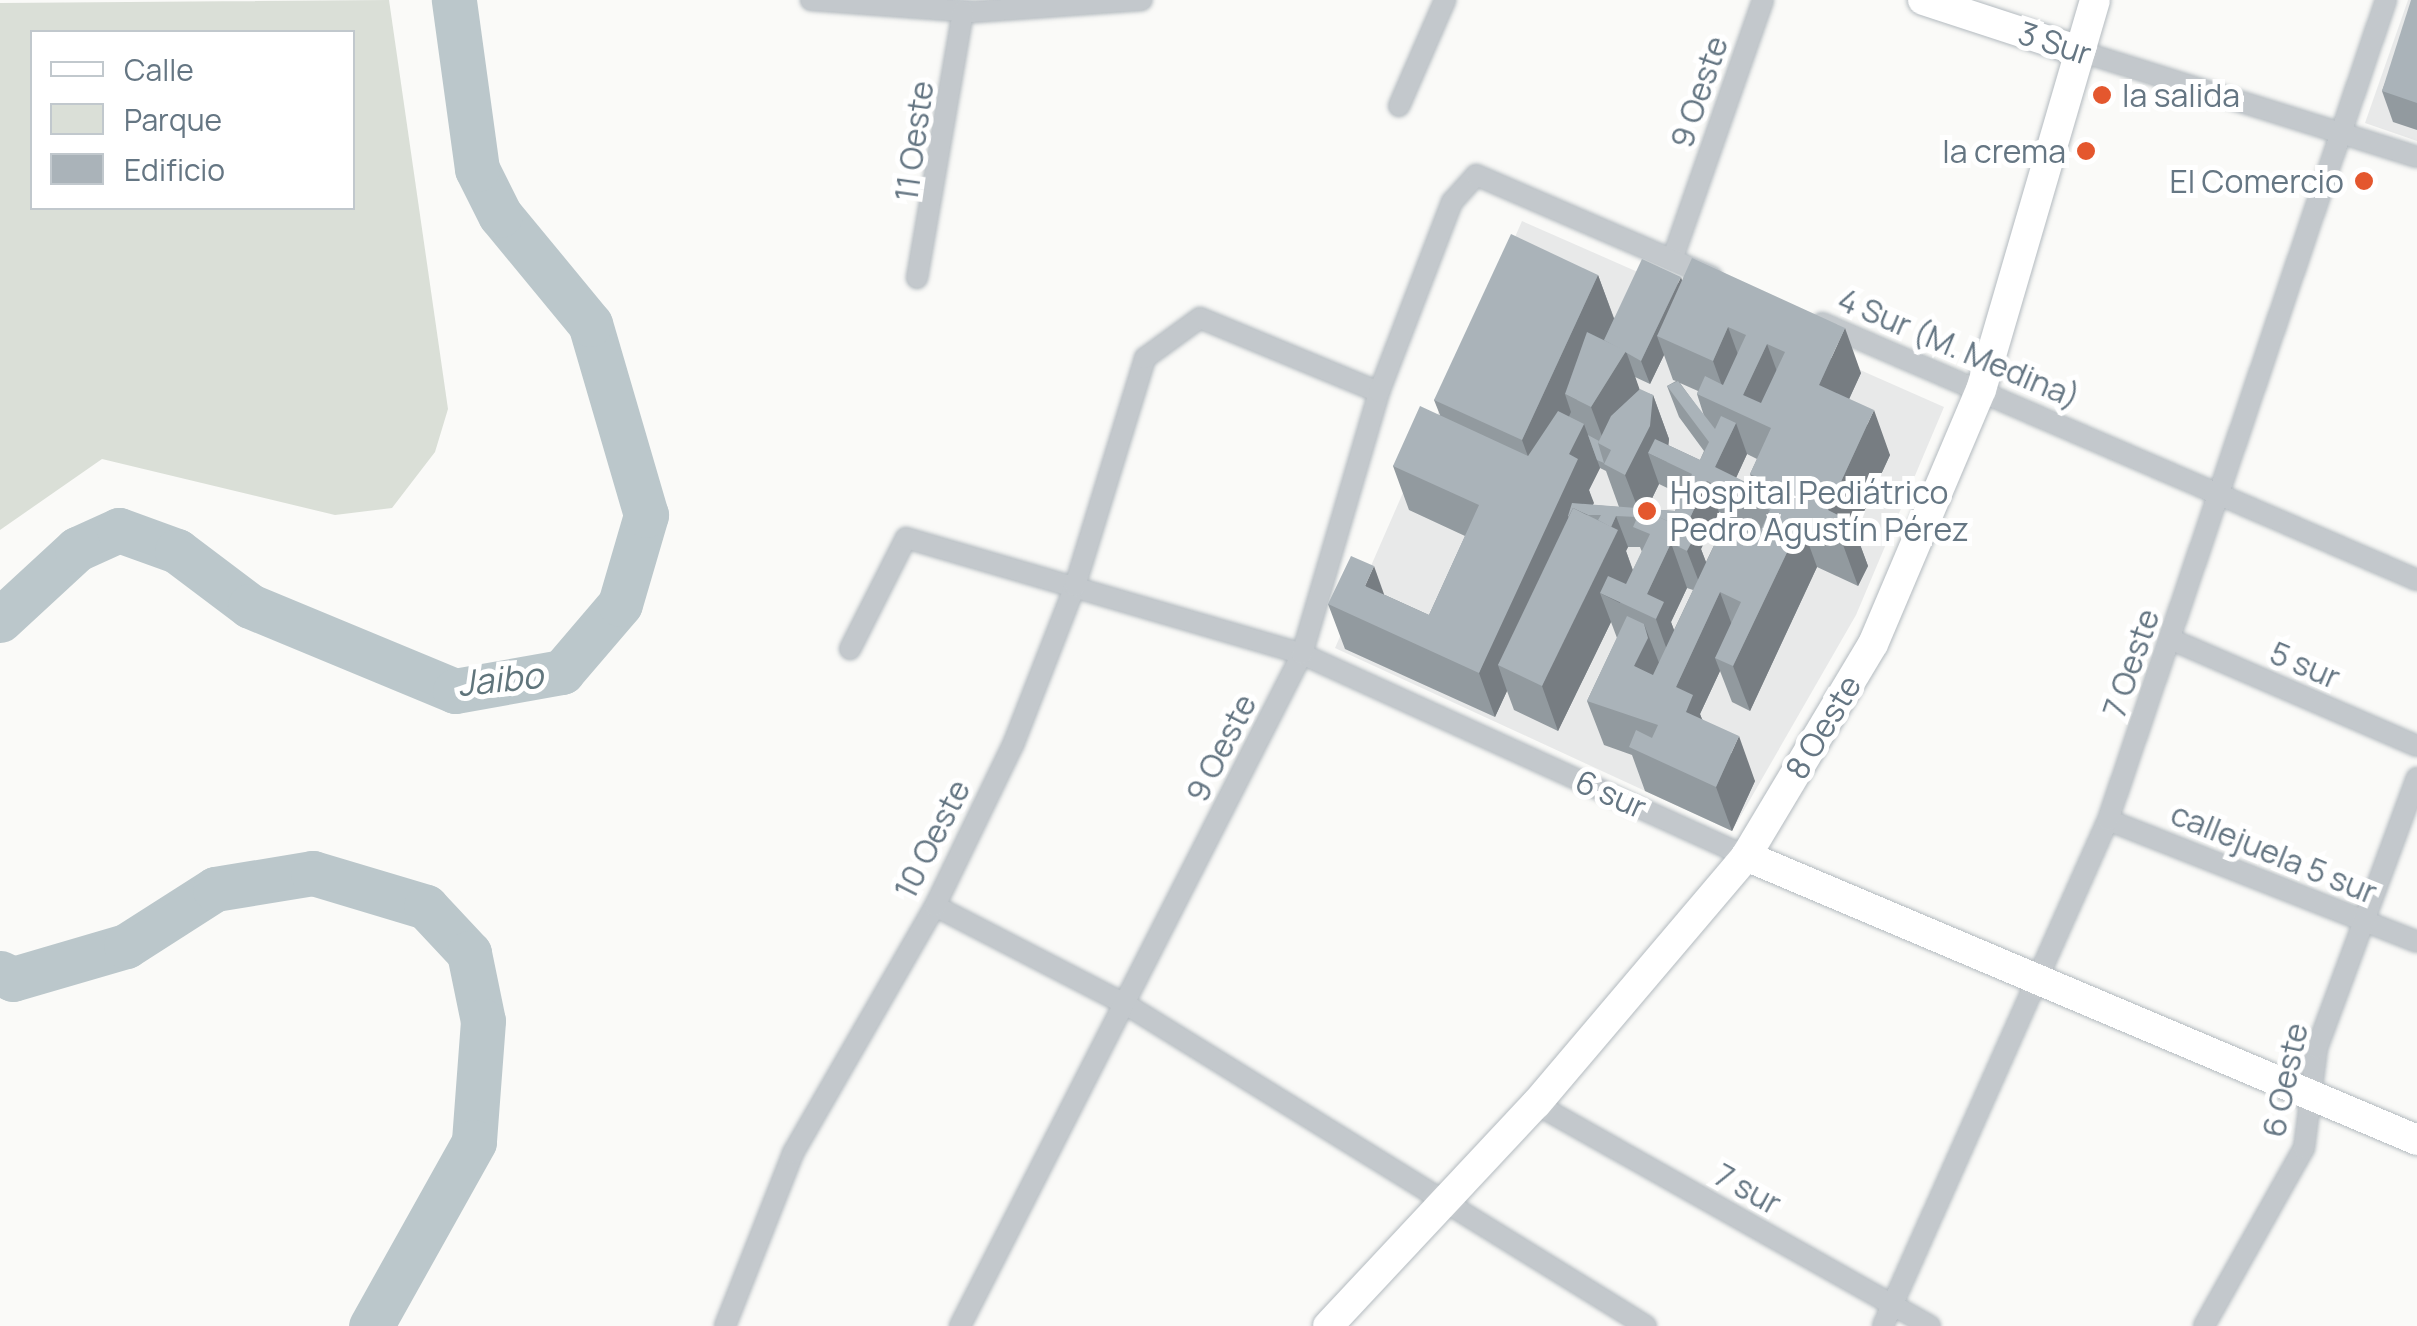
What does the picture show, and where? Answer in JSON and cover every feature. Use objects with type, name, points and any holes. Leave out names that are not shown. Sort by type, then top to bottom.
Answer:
[{"type":"main road","name":"3 Sur","points":[[1923,0],[2079,51]]},
{"type":"main road","name":"8 Oeste","points":[[1328,1326],[1536,1104],[1746,856],[1874,644],[1980,390],[2095,0]]},
{"type":"main road","name":"6 sur","points":[[1746,856],[2417,1140]]},
{"type":"street","points":[[812,0],[963,11],[1142,0]]},
{"type":"street","points":[[1399,106],[1445,0]]},
{"type":"street","name":"9 Oeste","points":[[960,1326],[1127,1006],[1302,654],[1378,392],[1452,202],[1476,174],[1672,260],[1763,0]]},
{"type":"street","name":"7 Oeste","points":[[1883,1326],[2041,982],[2108,820],[2223,492],[2386,0]]},
{"type":"street","name":"11 Oeste","points":[[917,278],[963,11]]},
{"type":"street","name":"3 Sur","points":[[2079,51],[2417,157]]},
{"type":"street","points":[[1672,260],[1727,283]]},
{"type":"street","name":"4 Sur (M. Medina)","points":[[1799,314],[2223,492],[2417,580]]},
{"type":"street","name":"10 Oeste","points":[[725,1326],[793,1153],[935,906],[1013,744],[1075,586],[1145,358],[1200,318],[1378,392]]},
{"type":"street","name":"6 sur","points":[[850,649],[906,538],[1302,654],[1746,856]]},
{"type":"street","name":"5 sur","points":[[2170,639],[2417,746]]},
{"type":"street","name":"6 Oeste","points":[[2204,1326],[2304,1148],[2314,1096],[2317,1048],[2417,778]]},
{"type":"street","name":"callejuela 5 sur","points":[[2108,820],[2417,942]]},
{"type":"street","points":[[935,906],[1127,1006],[1447,1199],[1646,1326]]},
{"type":"street","name":"7 sur","points":[[1536,1104],[1930,1326]]},
{"type":"shaded area","points":[[2408,0],[2417,0],[2417,141],[2365,123]]},
{"type":"shaded area","name":"Hospital Pediátrico Pedro Agustín Pérez","points":[[1522,221],[1944,407],[1856,615],[1732,831],[1335,648]]},
{"type":"green space","points":[[389,0],[448,409],[435,452],[392,508],[335,515],[102,459],[0,530],[0,3]]},
{"type":"building","points":[[2411,0],[2417,0],[2417,103],[2382,91]]},
{"type":"building","points":[[1511,234],[1598,275],[1522,440],[1434,400]]},
{"type":"building","points":[[1692,258],[1845,328],[1819,385],[1874,410],[1828,510],[1852,522],[1842,542],[1801,523],[1733,666],[1715,658],[1741,602],[1720,592],[1676,687],[1693,695],[1686,712],[1739,736],[1716,787],[1629,747],[1636,730],[1652,738],[1658,725],[1587,701],[1627,616],[1644,624],[1648,638],[1634,666],[1653,675],[1728,516],[1760,532],[1780,488],[1750,474],[1771,428],[1697,394],[1705,376],[1723,385],[1746,335],[1728,327],[1713,361],[1657,336]],"holes":[[[1767,344],[1785,352],[1761,403],[1743,395]]]},
{"type":"building","points":[[1642,259],[1681,277],[1641,361],[1604,340]]},
{"type":"building","points":[[1587,332],[1626,351],[1591,407],[1565,394]]},
{"type":"building","points":[[1678,381],[1715,429],[1721,416],[1736,423],[1715,467],[1776,497],[1770,510],[1707,481],[1685,529],[1641,509],[1637,517],[1616,516],[1611,527],[1598,520],[1601,515],[1588,515],[1573,508],[1568,516],[1572,503],[1675,511],[1692,474],[1648,453],[1655,439],[1700,460],[1709,442],[1667,386]]},
{"type":"building","points":[[1640,389],[1653,395],[1650,426],[1625,475],[1604,464],[1611,450],[1598,443],[1611,416]]},
{"type":"building","points":[[1420,406],[1528,456],[1558,411],[1584,424],[1569,454],[1578,459],[1479,673],[1328,604],[1351,556],[1374,566],[1365,586],[1429,615],[1479,505],[1393,466]]},
{"type":"building","points":[[1588,435],[1599,441],[1604,463],[1597,460]]},
{"type":"building","points":[[1573,508],[1618,530],[1542,686],[1498,665]]},
{"type":"building","points":[[1641,509],[1696,534],[1687,551],[1671,543],[1647,594],[1664,602],[1656,619],[1600,593],[1608,576],[1626,584],[1650,534],[1633,527]]},
{"type":"waterway","name":"Jaibo","points":[[0,620],[77,549],[119,530],[177,551],[250,606],[455,691],[562,672],[620,604],[646,515],[590,324],[500,215],[477,169],[454,0]]},
{"type":"waterway","name":"Jaibo","points":[[0,973],[13,979],[126,946],[215,889],[313,873],[426,907],[469,953],[483,1021],[474,1142],[371,1326]]},
{"type":"place","name":"la salida","points":[[2102,95]]},
{"type":"place","name":"la crema","points":[[2086,151]]},
{"type":"place","name":"El Comercio","points":[[2364,181]]},
{"type":"place","name":"Hospital Pediátrico Pedro Agustín Pérez","points":[[1647,511]]}]
